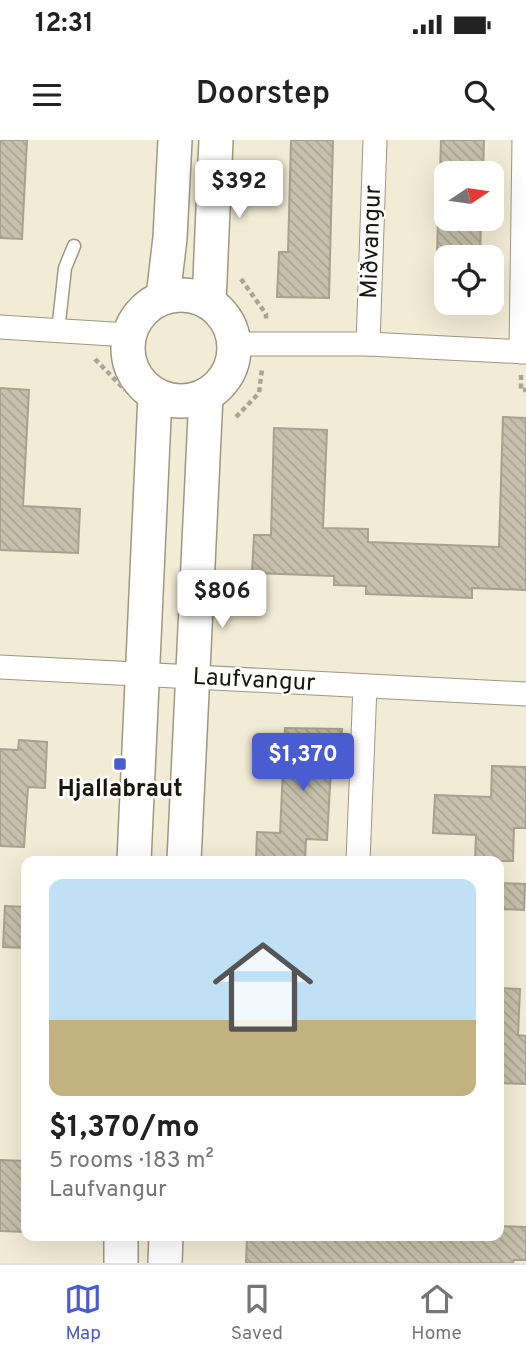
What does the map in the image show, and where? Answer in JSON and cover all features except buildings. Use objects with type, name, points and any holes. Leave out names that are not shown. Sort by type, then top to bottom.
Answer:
[{"type":"main road","points":[[163,297],[170,237],[175,140]]},
{"type":"main road","points":[[209,302],[216,140]]},
{"type":"main road","points":[[178,294],[209,302],[222,313],[234,344],[230,368],[224,379],[206,395],[186,401],[155,395],[138,380],[128,358],[128,335],[141,312],[163,297],[178,294]]},
{"type":"main road","points":[[134,856],[155,395]]},
{"type":"main road","points":[[184,856],[206,395]]},
{"type":"main road","points":[[121,1241],[121,1263]]},
{"type":"main road","points":[[164,1263],[166,1241]]},
{"type":"street","name":"Miðvangur","points":[[368,344],[375,140]]},
{"type":"street","points":[[234,344],[368,344],[523,352],[524,140]]},
{"type":"street","points":[[0,327],[128,335]]},
{"type":"street","points":[[0,667],[143,673]]},
{"type":"street","name":"Laufvangur","points":[[143,673],[192,678],[526,694]]},
{"type":"street","points":[[358,856],[365,687]]},
{"type":"lane","points":[[58,331],[65,268],[74,246]]},
{"type":"place","name":"Hjallabraut","points":[[120,764]]}]
